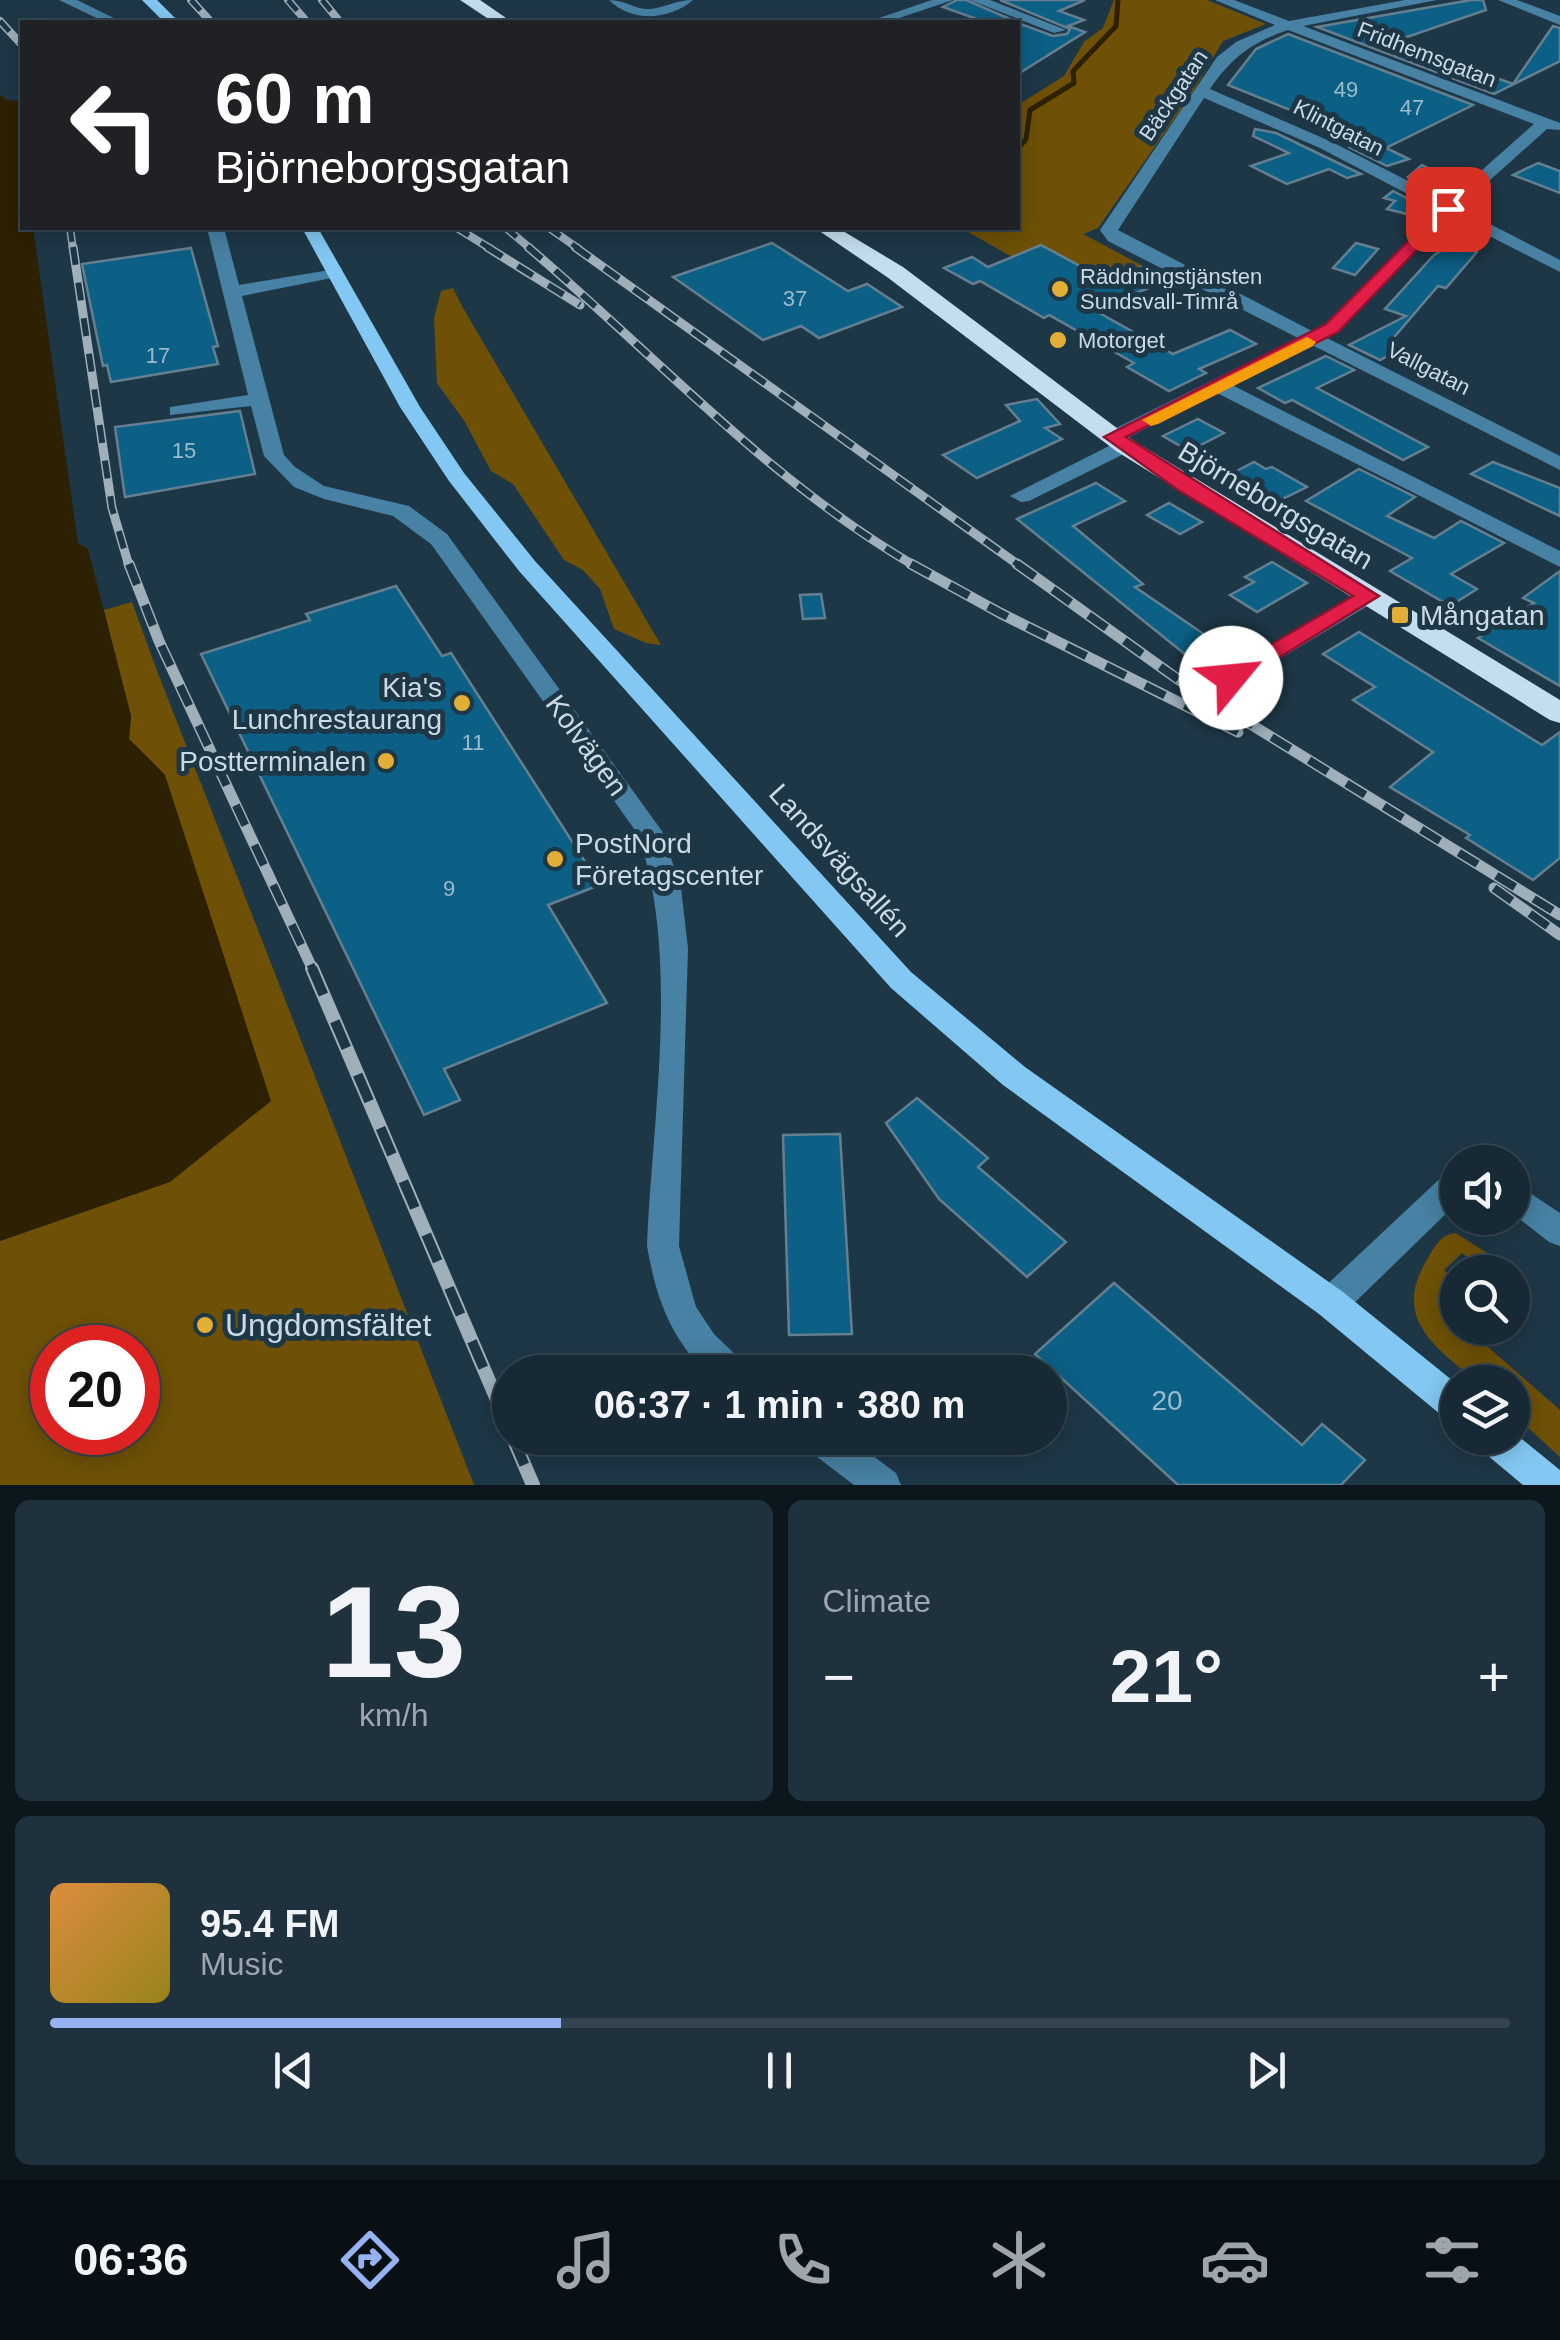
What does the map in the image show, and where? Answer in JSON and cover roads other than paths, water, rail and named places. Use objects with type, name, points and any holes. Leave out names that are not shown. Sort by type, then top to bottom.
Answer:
[{"type":"highway","points":[[468,0],[501,20]]},
{"type":"highway","name":"Björneborgsgatan","points":[[828,230],[895,272],[1119,442],[1560,713]]},
{"type":"main road","points":[[149,0],[170,20]]},
{"type":"main road","name":"Landsvägsallén","points":[[311,230],[410,406],[456,477],[527,566],[901,980],[1014,1076],[1331,1303],[1440,1392]]},
{"type":"main road","points":[[1514,1455],[1550,1485]]},
{"type":"street","points":[[66,0],[111,20]]},
{"type":"street","points":[[616,0],[626,10],[642,14],[686,0]]},
{"type":"street","points":[[891,20],[946,0]]},
{"type":"street","points":[[976,0],[1059,30]]},
{"type":"street","name":"Fridhemsgatan","points":[[1222,0],[1549,124]]},
{"type":"street","name":"Bäckgatan","points":[[1114,237],[1109,230],[1222,60],[1240,43],[1289,26],[1430,0]]},
{"type":"street","points":[[1505,0],[1560,22]]},
{"type":"street","name":"Klintgatan","points":[[1202,92],[1282,123],[1560,267]]},
{"type":"street","points":[[1021,496],[1332,328],[1385,278],[1448,209],[1549,124],[1560,108]]},
{"type":"street","name":"Kolvägen","points":[[215,230],[274,456],[298,484],[406,513],[439,539],[649,831],[663,862],[671,900],[675,969],[663,1246],[670,1287],[690,1334],[712,1355]]},
{"type":"street","name":"Vallgatan","points":[[1114,237],[1560,464]]},
{"type":"street","points":[[232,292],[336,272]]},
{"type":"street","points":[[1219,386],[1560,560]]},
{"type":"street","points":[[177,411],[260,399]]},
{"type":"street","points":[[1231,678],[1368,596]]},
{"type":"street","points":[[1331,1303],[1440,1198]]},
{"type":"street","points":[[1530,1208],[1560,1232]]},
{"type":"street","points":[[844,1455],[884,1485]]},
{"type":"waterway","points":[[1020,146],[1026,139],[1030,110],[1074,83],[1073,71],[1116,26],[1118,0]]},
{"type":"railway","points":[[191,0],[209,20]]},
{"type":"railway","points":[[288,0],[305,20]]},
{"type":"railway","points":[[322,0],[338,20]]},
{"type":"railway","points":[[0,21],[20,43]]},
{"type":"railway","points":[[70,230],[73,249]]},
{"type":"railway","points":[[460,230],[491,249]]},
{"type":"railway","points":[[508,230],[531,249]]},
{"type":"railway","points":[[552,230],[579,249]]},
{"type":"railway","points":[[73,247],[112,508],[129,566]]},
{"type":"railway","points":[[487,247],[580,305]]},
{"type":"railway","points":[[528,247],[762,457],[862,533],[915,566]]},
{"type":"railway","points":[[575,247],[1020,566]]},
{"type":"railway","points":[[129,564],[159,641],[313,970]]},
{"type":"railway","points":[[911,564],[1238,732]]},
{"type":"railway","points":[[1017,564],[1179,680],[1560,915]]},
{"type":"railway","points":[[1494,888],[1560,935]]},
{"type":"railway","points":[[312,968],[492,1388]]},
{"type":"railway","points":[[520,1455],[533,1485]]},
{"type":"place","name":"Räddningstjänsten Sundsvall-Timrå","points":[[1060,289]]},
{"type":"place","name":"Motorget","points":[[1058,340]]},
{"type":"place","name":"Mångatan","points":[[1400,615]]},
{"type":"place","name":"Kia's Lunchrestaurang","points":[[462,703]]},
{"type":"place","name":"Postterminalen","points":[[386,761]]},
{"type":"place","name":"PostNord Företagscenter","points":[[555,859]]},
{"type":"place","name":"Ungdomsfältet","points":[[205,1325]]}]
